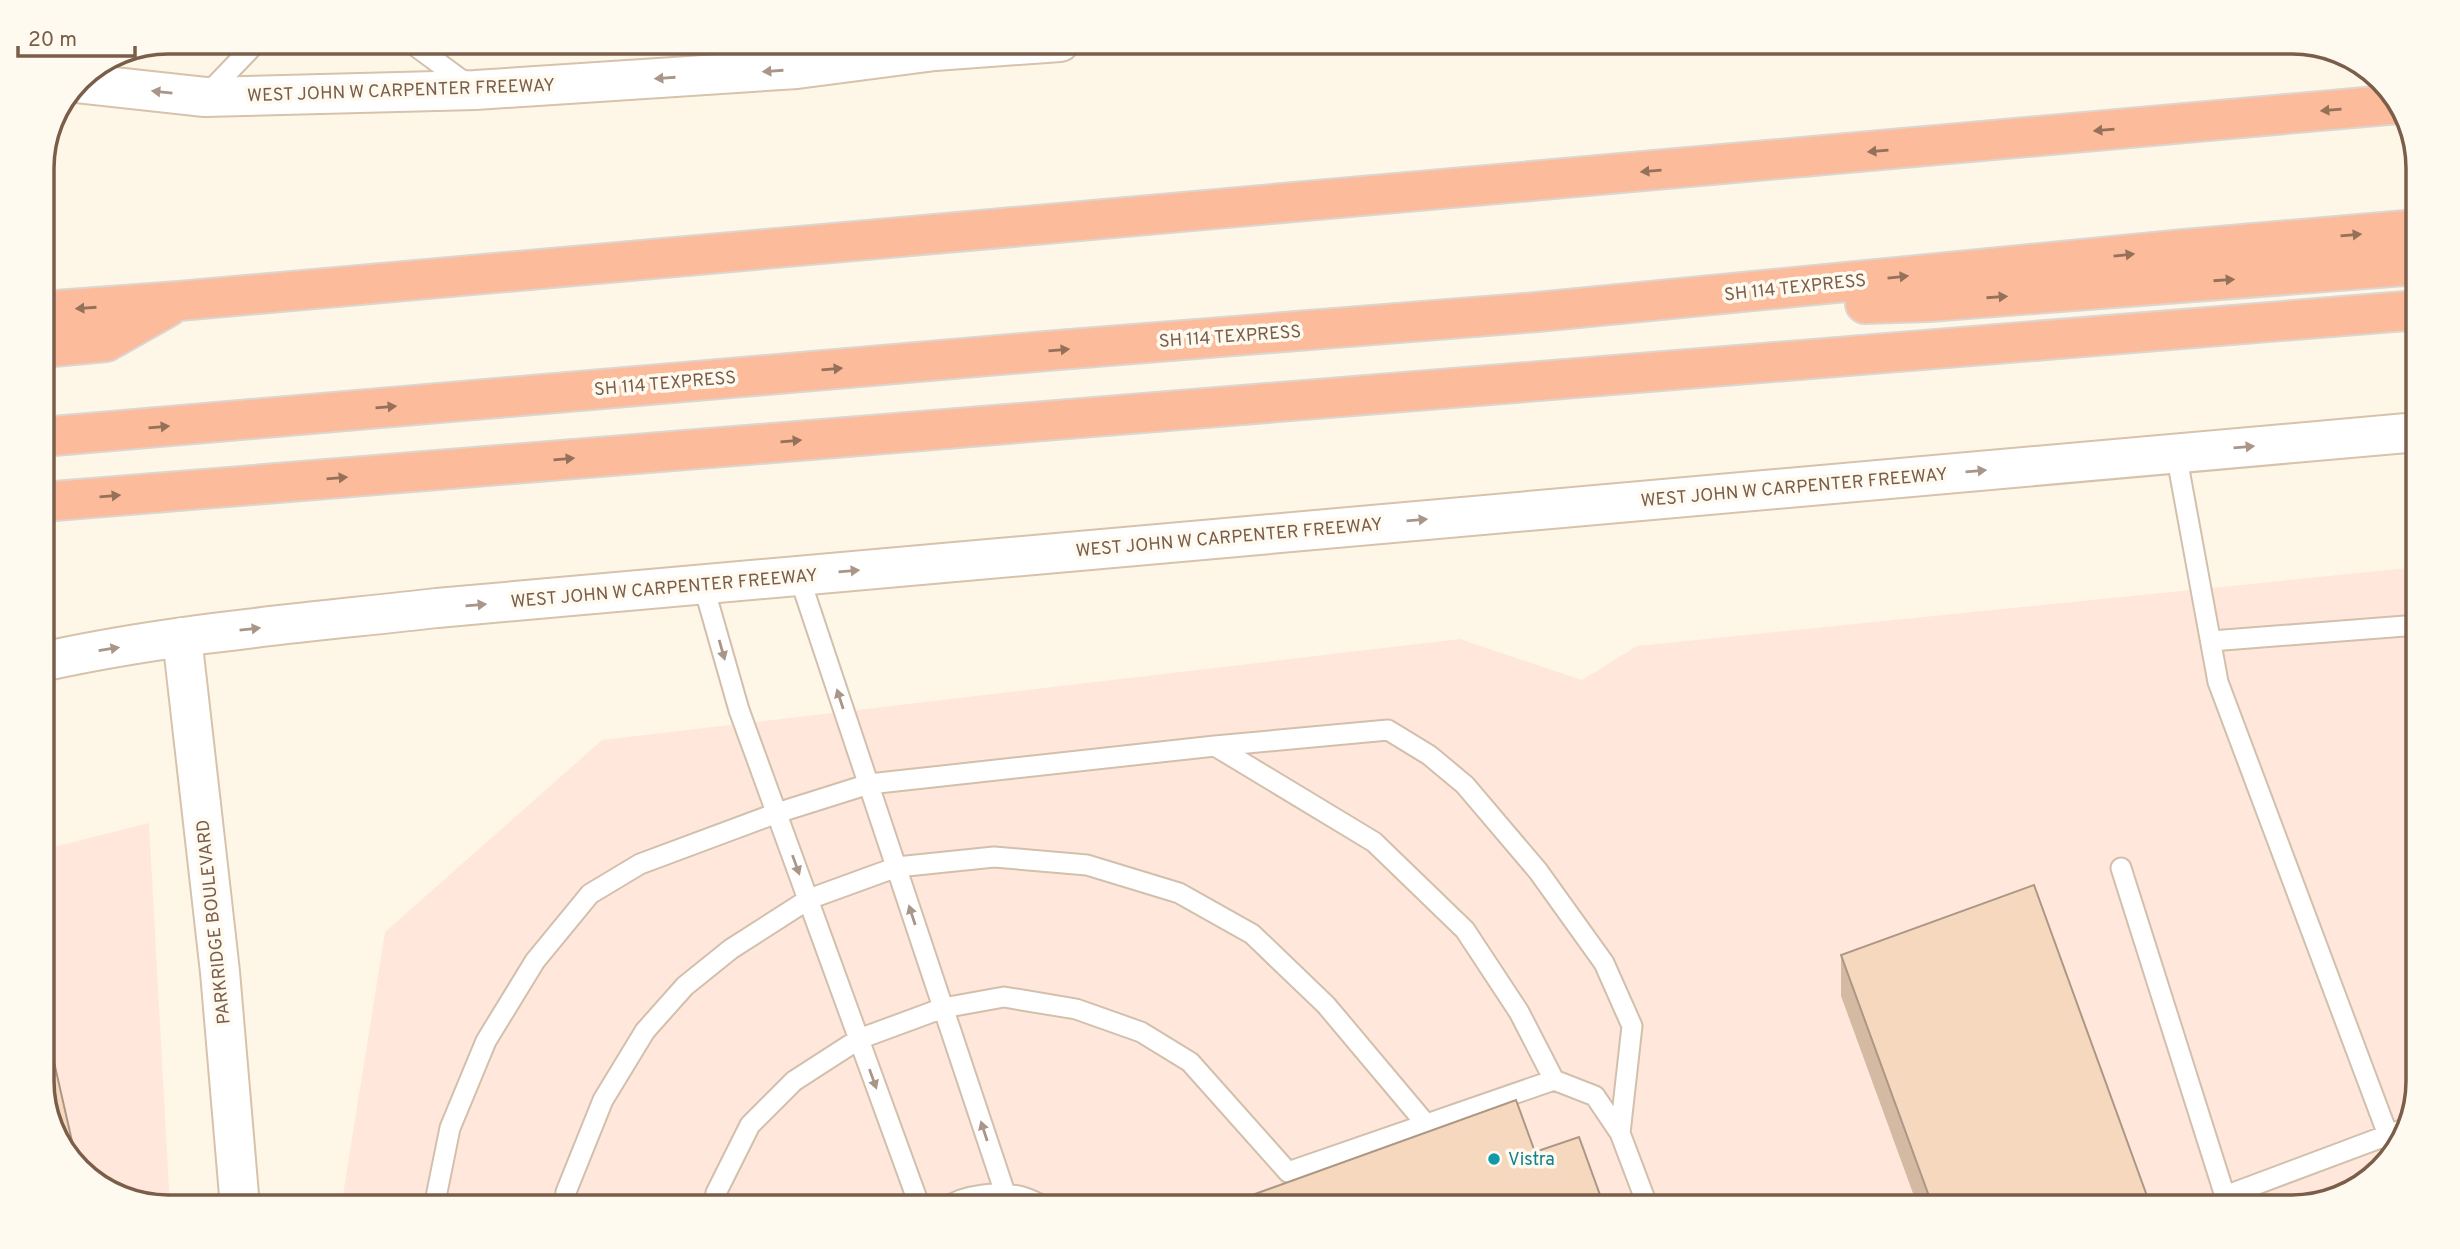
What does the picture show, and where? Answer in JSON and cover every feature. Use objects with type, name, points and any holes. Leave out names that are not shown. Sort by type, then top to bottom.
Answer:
[{"type":"highway","points":[[54,310],[2387,105]]},
{"type":"highway","name":"SH 114 TEXPRESS","points":[[54,436],[1058,349],[1537,312],[2406,230]]},
{"type":"highway","points":[[1537,312],[1928,302],[2406,266]]},
{"type":"highway","points":[[54,347],[106,342],[178,301]]},
{"type":"highway","points":[[54,501],[2406,311]]},
{"type":"main road","name":"WEST JOHN W CARPENTER FREEWAY","points":[[92,85],[205,97],[475,89],[797,69],[912,54]]},
{"type":"main road","name":"WEST JOHN W CARPENTER FREEWAY","points":[[54,660],[182,637],[437,608],[2406,433]]},
{"type":"main road","name":"PARKRIDGE BOULEVARD","points":[[182,637],[220,972],[239,1195]]},
{"type":"lane","points":[[205,97],[246,54]]},
{"type":"lane","points":[[427,54],[475,89]]},
{"type":"lane","points":[[2176,453],[2218,682],[2389,1140]]},
{"type":"lane","points":[[799,576],[1006,1195]]},
{"type":"lane","points":[[703,584],[739,710],[916,1195]]},
{"type":"lane","points":[[2211,641],[2406,626]]},
{"type":"lane","points":[[436,1195],[450,1128],[486,1041],[535,961],[590,894],[640,864],[777,813],[869,784],[1388,730],[1429,755],[1465,785],[1538,871],[1604,963],[1632,1026],[1620,1133]]},
{"type":"lane","points":[[1215,746],[1374,842],[1465,930],[1520,1012],[1555,1080]]},
{"type":"lane","points":[[566,1195],[603,1100],[645,1031],[685,985],[731,949],[809,900],[897,867],[994,857],[1087,865],[1179,893],[1252,934],[1326,1005],[1426,1124]]},
{"type":"lane","points":[[2121,868],[2223,1195]]},
{"type":"lane","points":[[716,1195],[750,1125],[794,1081],[859,1039],[943,1008],[1004,997],[1076,1009],[1141,1032],[1190,1062],[1288,1171],[1555,1080],[1595,1096],[1620,1133],[1643,1195]]},
{"type":"lane","points":[[2242,1195],[2388,1143]]},
{"type":"shaded area","points":[[2406,568],[2406,1081],[2400,1117],[2387,1144],[2367,1166],[2342,1183],[2328,1189],[2292,1195],[343,1195],[385,932],[602,740],[1460,639],[1582,680],[1637,646]]},
{"type":"shaded area","points":[[149,823],[169,1195],[139,1191],[105,1176],[73,1144],[60,1117],[54,1088],[54,847]]},
{"type":"building","points":[[2034,885],[2147,1195],[1929,1195],[1841,955]]},
{"type":"building","points":[[54,1062],[72,1143],[56,1103]]},
{"type":"building","points":[[1516,1100],[1535,1152],[1579,1137],[1600,1195],[1252,1195]]},
{"type":"place","name":"Vistra","points":[[1494,1159]]}]
